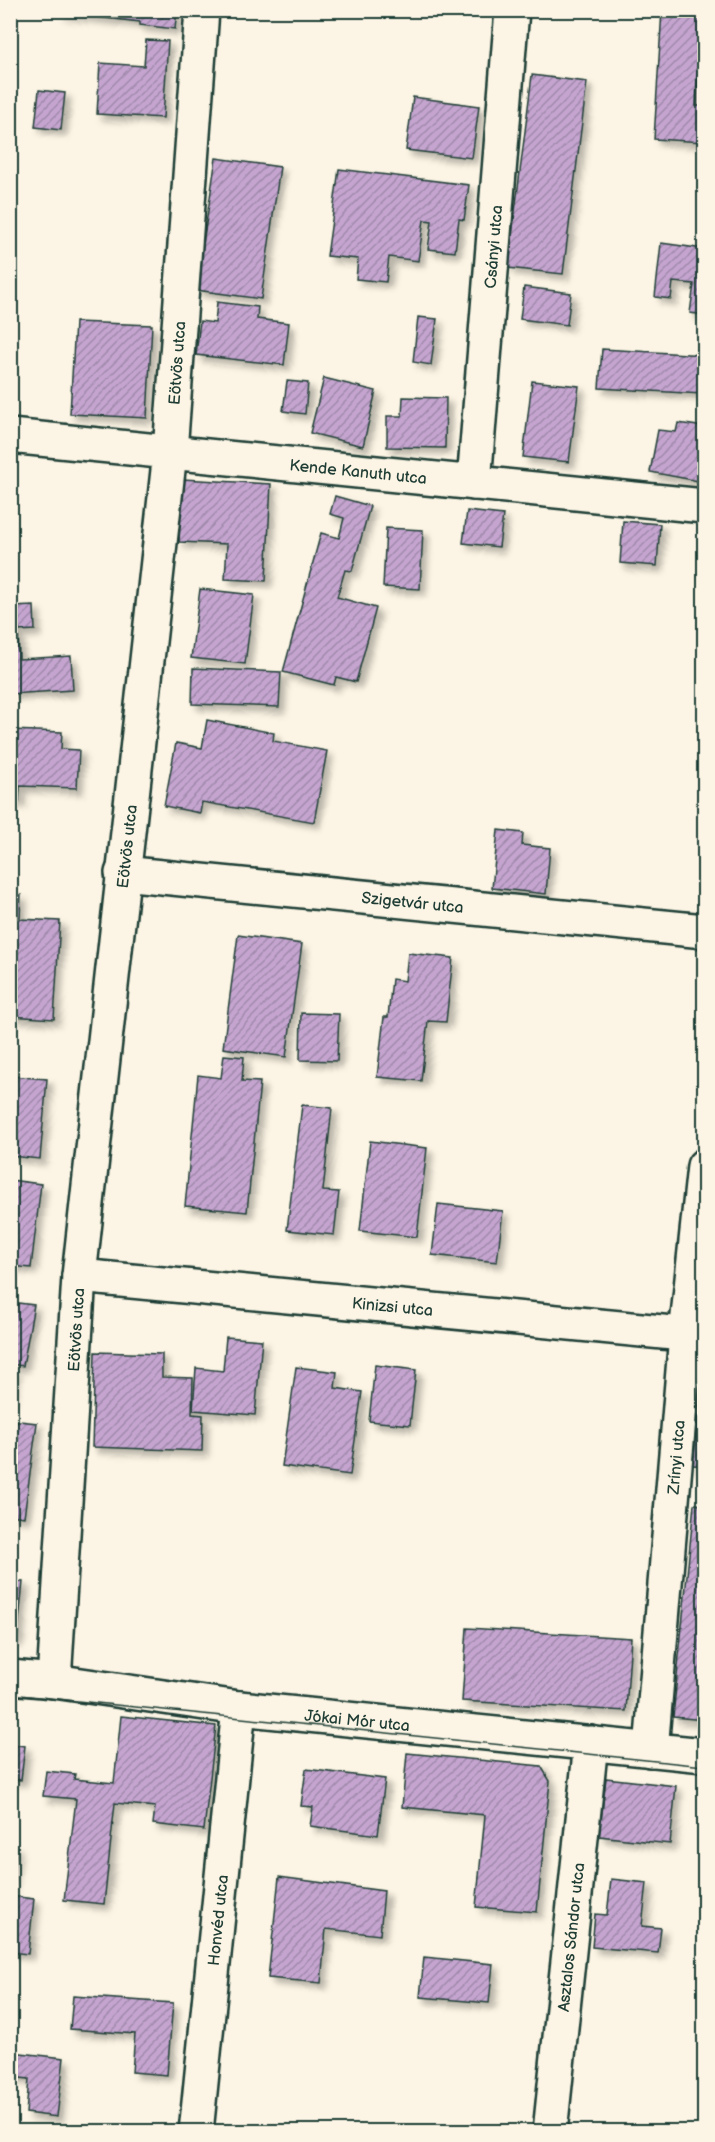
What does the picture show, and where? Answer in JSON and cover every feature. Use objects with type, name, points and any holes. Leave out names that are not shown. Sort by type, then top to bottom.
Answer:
[{"type":"street","name":"Eötvös utca","points":[[54,1681],[79,1275],[170,452],[202,10]]},
{"type":"street","name":"Csányi utca","points":[[474,483],[512,10]]},
{"type":"street","name":"Kende Kanuth utca","points":[[10,436],[705,506]]},
{"type":"street","name":"Szigetvár utca","points":[[122,873],[705,931]]},
{"type":"street","name":"Zrínyi utca","points":[[651,1749],[696,1335],[705,1166]]},
{"type":"street","name":"Kinizsi utca","points":[[79,1275],[696,1335]]},
{"type":"street","name":"Jókai Mór utca","points":[[10,1677],[54,1681],[239,1708],[705,1755]]},
{"type":"street","name":"Honvéd utca","points":[[196,2132],[239,1708]]},
{"type":"street","name":"Asztalos Sándor utca","points":[[550,2132],[591,1743]]},
{"type":"building","points":[[61,10],[177,10],[175,29],[140,25],[140,22],[60,13]]},
{"type":"building","points":[[662,10],[701,10],[696,106],[704,106],[704,142],[654,139]]},
{"type":"building","points":[[146,40],[168,41],[163,118],[97,114],[100,63],[144,66]]},
{"type":"building","points":[[532,75],[587,82],[563,274],[508,268]]},
{"type":"building","points":[[39,90],[65,93],[61,130],[35,127]]},
{"type":"building","points":[[413,97],[479,106],[472,158],[406,150]]},
{"type":"building","points":[[216,158],[280,167],[261,299],[196,290]]},
{"type":"building","points":[[339,169],[469,185],[464,220],[459,219],[455,252],[428,249],[432,221],[424,220],[418,261],[389,257],[386,282],[356,279],[358,259],[327,256]]},
{"type":"building","points":[[704,187],[704,220],[701,219]]},
{"type":"building","points":[[661,243],[704,249],[704,315],[690,313],[694,284],[673,282],[671,299],[655,297]]},
{"type":"building","points":[[524,287],[571,293],[567,325],[520,319]]},
{"type":"building","points":[[217,302],[258,307],[257,319],[289,323],[284,365],[196,355],[200,321],[215,323]]},
{"type":"building","points":[[418,317],[437,319],[431,365],[413,362]]},
{"type":"building","points":[[75,322],[152,325],[147,418],[70,414]]},
{"type":"building","points":[[602,349],[704,355],[702,394],[599,388]]},
{"type":"building","points":[[324,378],[376,391],[363,446],[310,433]]},
{"type":"building","points":[[287,381],[308,383],[305,414],[283,411]]},
{"type":"building","points":[[532,381],[579,386],[569,462],[523,457]]},
{"type":"building","points":[[403,397],[446,398],[445,448],[387,447],[387,416],[402,416]]},
{"type":"building","points":[[678,423],[704,427],[704,482],[650,472],[658,430],[676,432]]},
{"type":"building","points":[[182,479],[271,484],[266,581],[225,579],[227,544],[179,542]]},
{"type":"building","points":[[335,496],[370,506],[352,571],[345,570],[337,597],[376,608],[356,682],[336,677],[334,685],[283,672],[321,533],[339,538],[344,518],[330,514]]},
{"type":"building","points":[[467,511],[503,515],[499,547],[463,543]]},
{"type":"building","points":[[623,521],[660,524],[657,566],[620,563]]},
{"type":"building","points":[[386,528],[423,530],[420,589],[383,587]]},
{"type":"building","points":[[200,589],[254,595],[245,664],[191,658]]},
{"type":"building","points":[[34,606],[35,630],[18,631],[19,659],[71,656],[73,690],[10,694],[10,607]]},
{"type":"building","points":[[193,668],[281,672],[279,707],[192,704]]},
{"type":"building","points":[[207,720],[274,733],[273,741],[327,751],[314,822],[202,802],[200,813],[164,806],[176,743],[202,748]]},
{"type":"building","points":[[10,730],[62,732],[61,749],[79,750],[77,788],[20,786],[19,802],[10,801]]},
{"type":"building","points":[[498,830],[523,833],[522,845],[550,848],[546,894],[492,888]]},
{"type":"building","points":[[10,895],[21,895],[20,919],[60,921],[54,1019],[10,1016]]},
{"type":"building","points":[[238,935],[302,944],[286,1057],[223,1048]]},
{"type":"building","points":[[408,953],[453,958],[446,1022],[428,1021],[421,1081],[377,1077],[384,1017],[388,1017],[392,979],[405,981]]},
{"type":"building","points":[[301,1013],[339,1014],[337,1061],[300,1060]]},
{"type":"building","points":[[224,1055],[244,1057],[242,1081],[260,1082],[247,1212],[185,1206],[198,1075],[221,1078]]},
{"type":"building","points":[[10,1076],[47,1079],[40,1159],[10,1156]]},
{"type":"building","points":[[302,1105],[332,1108],[323,1191],[339,1192],[334,1235],[287,1230]]},
{"type":"building","points":[[370,1141],[427,1148],[417,1237],[360,1231]]},
{"type":"building","points":[[10,1180],[41,1184],[31,1268],[10,1266]]},
{"type":"building","points":[[438,1204],[503,1211],[497,1262],[432,1255]]},
{"type":"building","points":[[10,1302],[34,1305],[23,1366],[10,1364]]},
{"type":"building","points":[[226,1337],[262,1340],[255,1415],[193,1410],[196,1368],[223,1371]]},
{"type":"building","points":[[95,1352],[162,1354],[162,1377],[193,1378],[192,1414],[203,1415],[202,1451],[92,1447]]},
{"type":"building","points":[[375,1365],[416,1370],[410,1425],[369,1421]]},
{"type":"building","points":[[296,1367],[337,1372],[335,1388],[362,1392],[350,1475],[282,1466]]},
{"type":"building","points":[[10,1369],[15,1369],[10,1400]]},
{"type":"building","points":[[701,1398],[704,1399],[704,1466],[693,1465]]},
{"type":"building","points":[[10,1420],[37,1423],[24,1517],[10,1515]]},
{"type":"building","points":[[694,1504],[704,1505],[704,1720],[673,1717]]},
{"type":"building","points":[[10,1581],[23,1582],[17,1640],[10,1640]]},
{"type":"building","points":[[467,1628],[631,1638],[626,1711],[462,1701]]},
{"type":"building","points":[[121,1716],[216,1726],[204,1830],[153,1824],[155,1807],[115,1803],[104,1904],[64,1900],[76,1799],[43,1796],[46,1771],[75,1774],[74,1779],[114,1783]]},
{"type":"building","points":[[10,1744],[25,1746],[21,1780],[10,1779]]},
{"type":"building","points":[[407,1753],[541,1766],[550,1781],[537,1912],[476,1907],[485,1815],[402,1807]]},
{"type":"building","points":[[306,1769],[385,1779],[378,1835],[310,1826],[313,1807],[301,1806]]},
{"type":"building","points":[[606,1778],[676,1786],[670,1844],[599,1836]]},
{"type":"building","points":[[10,1845],[16,1846],[10,1892]]},
{"type":"building","points":[[279,1877],[384,1891],[380,1935],[326,1929],[321,1983],[268,1978]]},
{"type":"building","points":[[611,1879],[647,1883],[642,1926],[661,1928],[658,1953],[592,1947],[595,1914],[607,1915]]},
{"type":"building","points":[[10,1896],[34,1899],[28,1954],[10,1952]]},
{"type":"building","points":[[424,1957],[493,1964],[489,2003],[420,1997]]},
{"type":"building","points":[[73,1996],[173,2003],[167,2075],[132,2072],[135,2034],[70,2029]]},
{"type":"building","points":[[12,2052],[64,2058],[57,2117],[26,2113],[29,2079],[10,2077]]},
{"type":"tram line","points":[[10,1694],[704,1766]]}]
